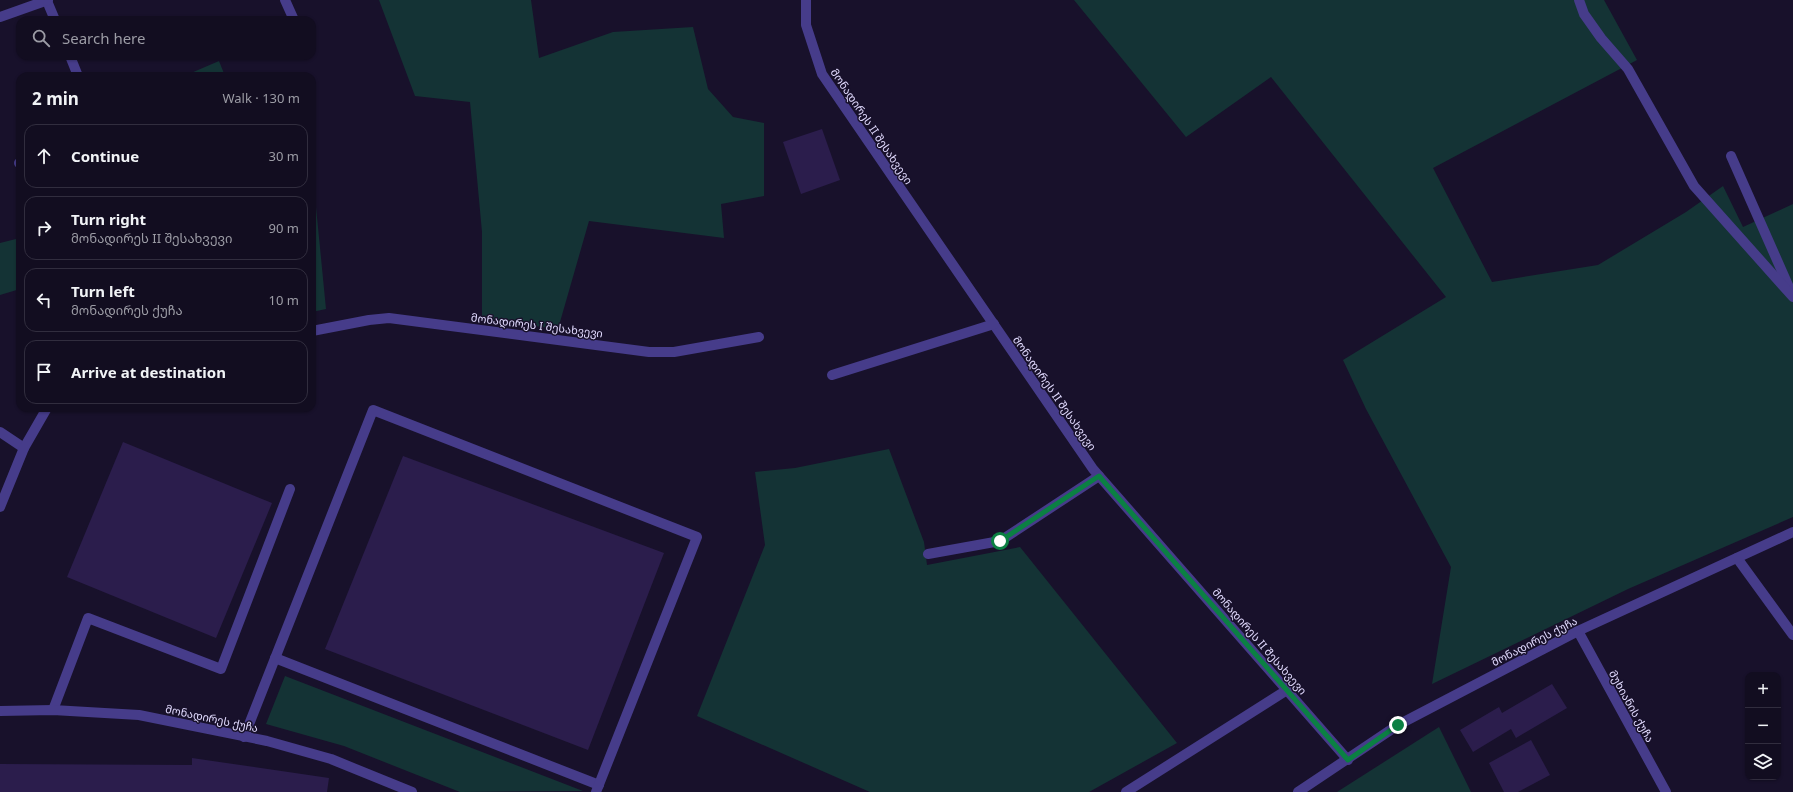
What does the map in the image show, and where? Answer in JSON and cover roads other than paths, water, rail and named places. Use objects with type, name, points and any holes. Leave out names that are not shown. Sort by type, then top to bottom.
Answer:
[{"type":"street","points":[[0,17],[47,0],[53,16]]},
{"type":"street","points":[[285,0],[292,16]]},
{"type":"street","name":"მონადირეს II შესახვევი","points":[[806,0],[806,25],[822,74],[1099,476],[1348,760]]},
{"type":"street","points":[[1579,0],[1584,14],[1601,38],[1628,69],[1694,186],[1793,297]]},
{"type":"street","points":[[72,60],[76,72]]},
{"type":"street","points":[[1731,156],[1793,297]]},
{"type":"street","name":"მონადირეს I შესახვევი","points":[[316,330],[369,320],[389,318],[655,352],[674,352],[758,337]]},
{"type":"street","points":[[832,375],[994,324]]},
{"type":"street","points":[[244,736],[373,410],[697,538],[598,788],[275,658]]},
{"type":"street","points":[[0,507],[24,448],[45,412]]},
{"type":"street","points":[[0,432],[24,448]]},
{"type":"street","points":[[928,554],[1000,541],[1099,476]]},
{"type":"street","points":[[52,710],[88,618],[221,669],[290,489]]},
{"type":"street","name":"მონადირეს ქუჩა","points":[[1298,792],[1348,760],[1398,725],[1578,631],[1793,532]]},
{"type":"street","points":[[1737,558],[1793,634]]},
{"type":"street","name":"მუხიანის ქუჩა","points":[[1578,631],[1666,792]]},
{"type":"street","points":[[1126,792],[1287,690]]},
{"type":"street","name":"მონადირეს ქუჩა","points":[[0,711],[52,710],[139,715],[267,741],[332,760],[412,792]]}]
